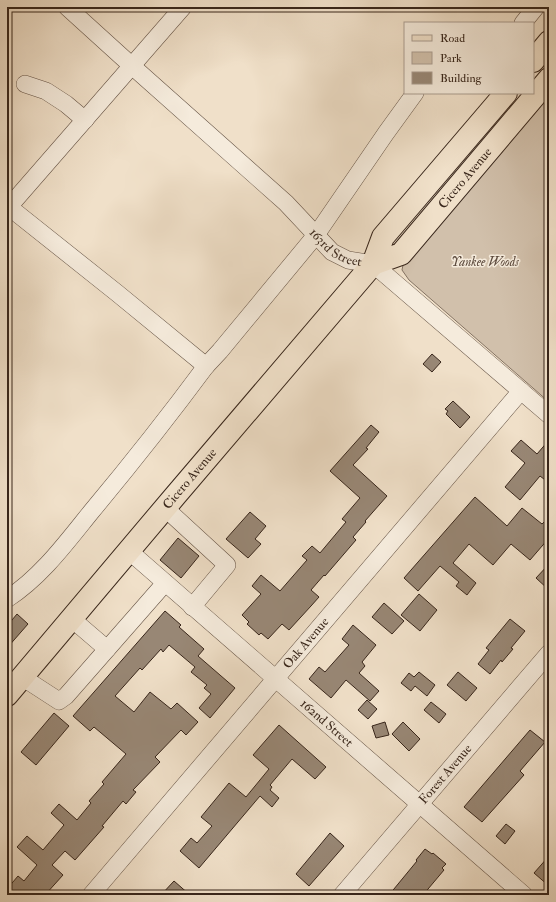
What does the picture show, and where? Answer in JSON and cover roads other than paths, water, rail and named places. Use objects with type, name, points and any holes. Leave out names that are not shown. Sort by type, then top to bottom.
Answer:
[{"type":"main road","points":[[534,60],[549,42]]},
{"type":"main road","name":"Cicero Avenue","points":[[373,264],[401,254],[549,79]]},
{"type":"main road","name":"Cicero Avenue","points":[[7,695],[373,264],[383,238],[505,94]]},
{"type":"street","name":"163rd Street","points":[[67,7],[286,203],[332,252],[348,260],[373,264],[549,415]]},
{"type":"street","points":[[183,7],[8,208],[117,292],[206,366]]},
{"type":"street","points":[[524,22],[536,7]]},
{"type":"street","points":[[25,84],[46,91],[66,104],[85,120]]},
{"type":"street","points":[[7,599],[35,576],[62,547],[120,477],[206,366],[316,235],[414,94]]},
{"type":"street","name":"Oak Avenue","points":[[92,895],[521,391]]},
{"type":"street","points":[[165,508],[227,565],[192,607]]},
{"type":"street","name":"162nd Street","points":[[129,551],[524,895]]},
{"type":"street","points":[[22,677],[59,701],[66,696],[165,583]]},
{"type":"street","points":[[72,618],[107,649]]},
{"type":"street","name":"Forest Avenue","points":[[342,895],[549,653]]},
{"type":"park label","name":"Yankee Woods","points":[[485,262]]}]
